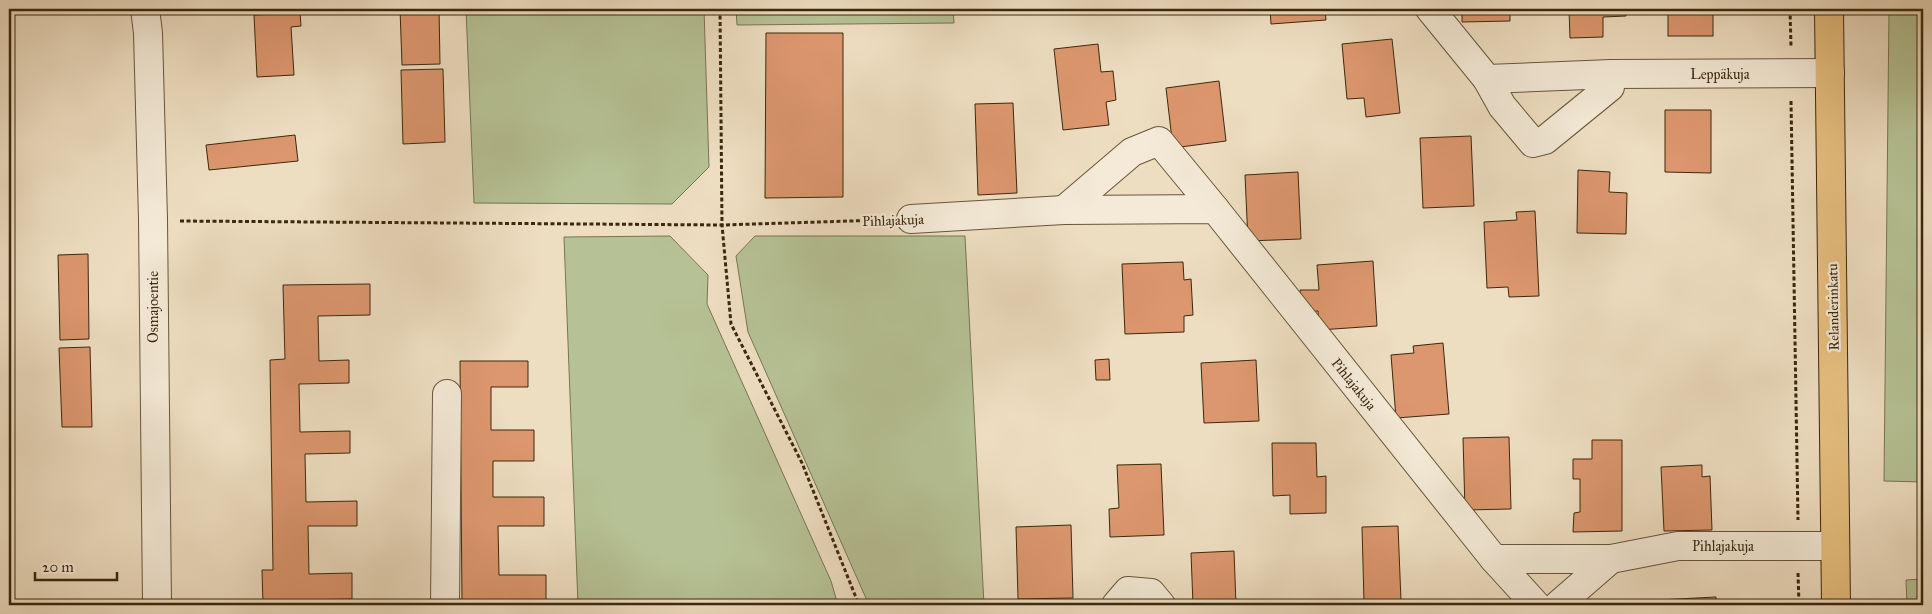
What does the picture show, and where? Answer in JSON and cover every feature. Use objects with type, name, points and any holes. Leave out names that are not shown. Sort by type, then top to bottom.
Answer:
[{"type":"main road","name":"Relanderinkatu","points":[[1829,9],[1836,605]]},
{"type":"street","name":"Osmajoentie","points":[[145,9],[148,33],[153,219],[157,605]]},
{"type":"street","points":[[1430,9],[1487,79],[1502,106],[1533,142],[1545,140],[1610,87],[1611,74]]},
{"type":"street","name":"Leppäkuja","points":[[1487,79],[1611,74],[1830,73]]},
{"type":"street","name":"Pihlajakuja","points":[[1064,210],[1132,152],[1159,140],[1494,559],[1536,605]]},
{"type":"street","name":"Pihlajakuja","points":[[911,220],[1064,210],[1215,209]]},
{"type":"street","points":[[444,605],[447,394]]},
{"type":"street","name":"Pihlajakuja","points":[[1494,559],[1611,559],[1678,546],[1835,546]]},
{"type":"street","name":"Pihlajakuja","points":[[1558,605],[1611,559]]},
{"type":"street","points":[[1116,605],[1128,591],[1151,592],[1161,605]]},
{"type":"path","points":[[720,9],[722,224],[731,324],[802,464],[859,605]]},
{"type":"path","points":[[1790,9],[1791,53]]},
{"type":"path","points":[[1792,100],[1798,521]]},
{"type":"path","name":"Pihlajakuja","points":[[176,221],[722,224],[911,220]]},
{"type":"path","points":[[1798,570],[1799,605]]},
{"type":"green space","points":[[466,9],[704,9],[709,167],[672,204],[474,203]]},
{"type":"green space","points":[[736,9],[953,9],[954,23],[737,25]]},
{"type":"green space","points":[[1889,9],[1923,9],[1923,482],[1884,481]]},
{"type":"green space","points":[[670,236],[708,275],[707,304],[831,581],[838,605],[578,605],[564,237]]},
{"type":"green space","points":[[755,236],[965,236],[984,605],[869,605],[748,332],[736,256]]},
{"type":"green space","points":[[1923,579],[1923,605],[1907,605],[1906,580]]},
{"type":"building","points":[[226,9],[263,9],[263,13],[226,13]]},
{"type":"building","points":[[400,9],[439,9],[440,64],[402,65]]},
{"type":"building","points":[[1270,9],[1325,9],[1326,20],[1271,24]]},
{"type":"building","points":[[1462,9],[1510,9],[1510,21],[1462,22]]},
{"type":"building","points":[[1569,9],[1625,9],[1626,16],[1603,17],[1603,37],[1570,38]]},
{"type":"building","points":[[1668,9],[1713,9],[1713,36],[1668,36]]},
{"type":"building","points":[[300,13],[301,26],[291,27],[294,75],[257,77],[254,15]]},
{"type":"building","points":[[766,33],[843,33],[843,197],[765,198]]},
{"type":"building","points":[[1392,39],[1400,113],[1366,117],[1364,98],[1347,99],[1342,44]]},
{"type":"building","points":[[1098,44],[1101,72],[1113,71],[1116,100],[1106,102],[1109,125],[1063,130],[1054,49]]},
{"type":"building","points":[[443,69],[445,142],[403,144],[401,70]]},
{"type":"building","points":[[1219,81],[1226,141],[1173,148],[1166,88]]},
{"type":"building","points":[[1013,103],[1017,193],[978,195],[975,104]]},
{"type":"building","points":[[1665,110],[1711,110],[1711,173],[1665,172]]},
{"type":"building","points":[[295,135],[298,161],[209,170],[206,145]]},
{"type":"building","points":[[1471,136],[1474,206],[1423,208],[1420,138]]},
{"type":"building","points":[[1578,170],[1610,172],[1609,192],[1627,193],[1626,234],[1577,233]]},
{"type":"building","points":[[1298,172],[1301,239],[1248,241],[1245,175]]},
{"type":"building","points":[[1535,211],[1539,296],[1509,297],[1508,287],[1487,288],[1484,222],[1517,220],[1516,212]]},
{"type":"building","points":[[88,254],[89,339],[60,340],[58,255]]},
{"type":"building","points":[[1373,261],[1377,326],[1319,330],[1318,311],[1301,312],[1300,290],[1319,290],[1317,265]]},
{"type":"building","points":[[1183,262],[1184,280],[1191,279],[1193,315],[1184,316],[1184,332],[1125,334],[1122,264]]},
{"type":"building","points":[[370,284],[370,315],[318,316],[319,361],[349,360],[349,383],[299,384],[300,432],[350,431],[350,453],[305,454],[306,502],[357,501],[357,526],[308,526],[309,574],[352,573],[352,599],[303,600],[303,605],[263,605],[262,570],[273,570],[270,360],[285,359],[283,285]]},
{"type":"building","points":[[1443,343],[1449,414],[1396,418],[1391,355],[1414,353],[1413,346]]},
{"type":"building","points":[[90,347],[92,427],[62,427],[59,348]]},
{"type":"building","points":[[1109,359],[1110,380],[1096,380],[1095,360]]},
{"type":"building","points":[[1256,360],[1259,421],[1204,423],[1201,363]]},
{"type":"building","points":[[460,361],[528,361],[528,387],[491,387],[491,430],[534,430],[534,461],[493,461],[493,497],[544,497],[544,526],[498,526],[499,575],[546,575],[546,605],[462,605]]},
{"type":"building","points":[[1509,437],[1511,509],[1465,510],[1463,438]]},
{"type":"building","points":[[1592,440],[1622,440],[1622,531],[1573,532],[1574,513],[1580,512],[1580,479],[1573,479],[1573,459],[1592,459]]},
{"type":"building","points":[[1272,443],[1316,443],[1317,477],[1326,476],[1326,513],[1290,514],[1290,495],[1273,496]]},
{"type":"building","points":[[1161,464],[1164,535],[1110,537],[1109,509],[1119,508],[1117,465]]},
{"type":"building","points":[[1702,465],[1702,477],[1710,476],[1712,530],[1664,531],[1661,467]]},
{"type":"building","points":[[1071,525],[1073,598],[1018,599],[1016,527]]},
{"type":"building","points":[[1398,526],[1401,601],[1364,602],[1362,527]]},
{"type":"building","points":[[1234,551],[1236,605],[1193,605],[1191,553]]},
{"type":"building","points":[[1716,597],[1716,605],[1658,605],[1658,600]]}]
